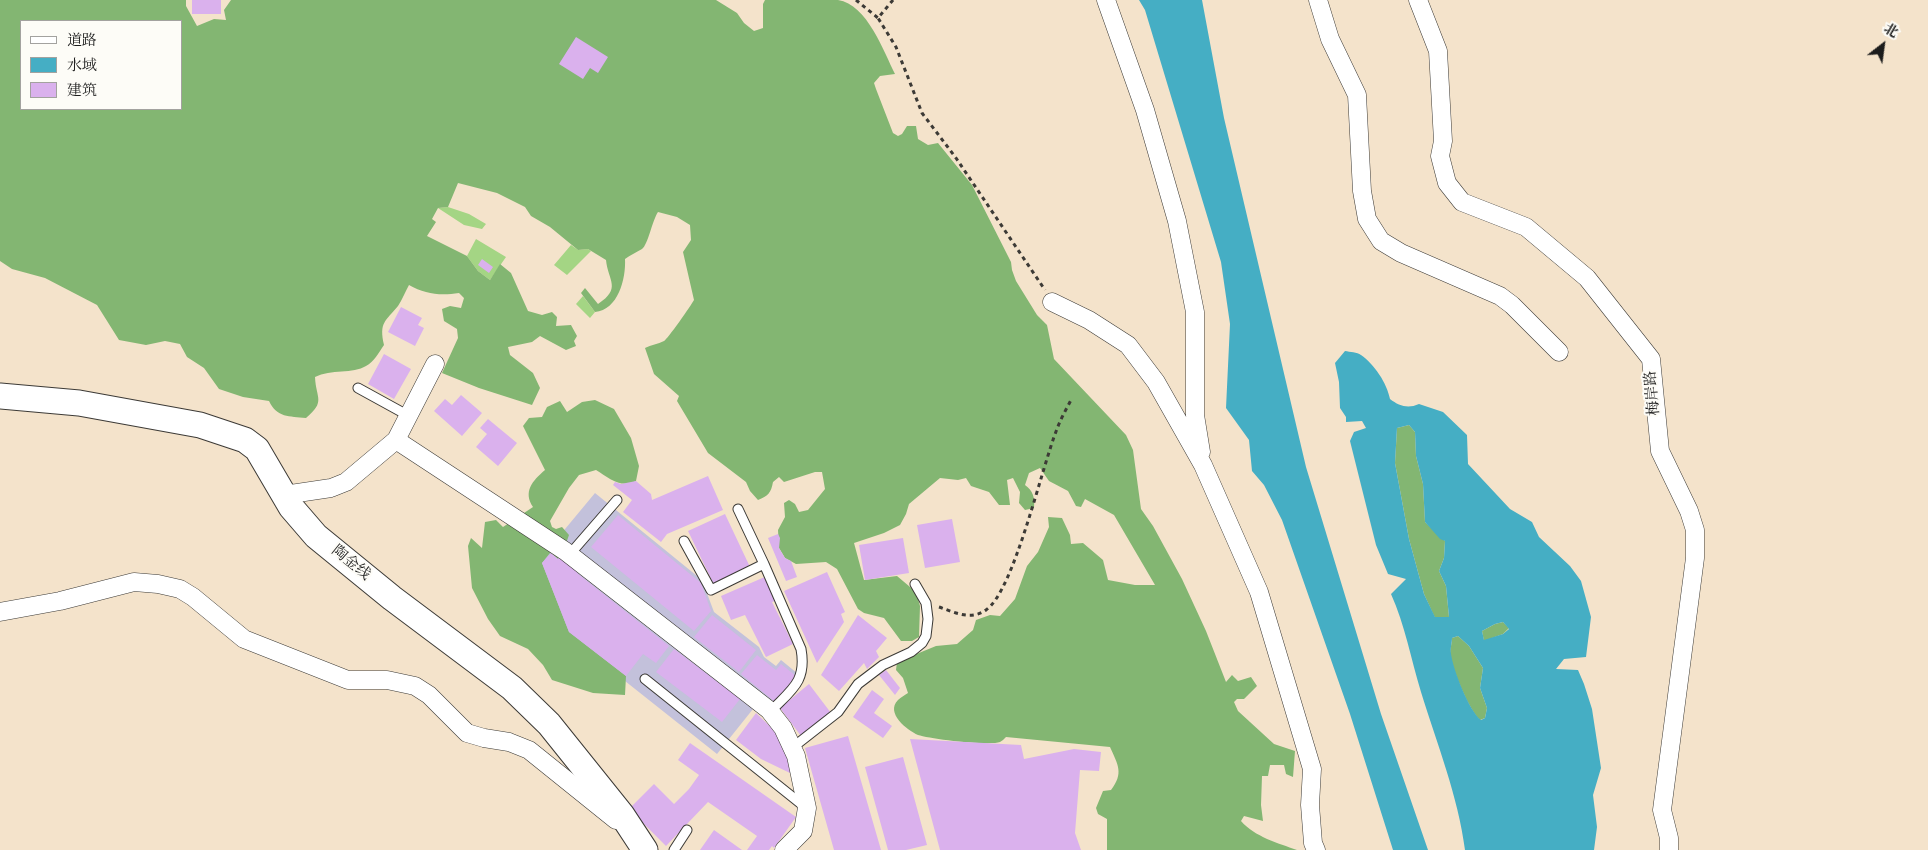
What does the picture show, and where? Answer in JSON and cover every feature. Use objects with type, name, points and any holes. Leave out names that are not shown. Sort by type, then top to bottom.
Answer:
[{"type":"street","points":[[1106,0],[1145,110],[1177,221],[1195,312],[1194,415],[1204,465]]},
{"type":"street","points":[[1318,0],[1330,38],[1357,95],[1362,191],[1367,219],[1381,240],[1402,253],[1500,296],[1512,305],[1559,352]]},
{"type":"street","name":"梅岸路","points":[[1418,0],[1438,50],[1443,141],[1440,156],[1447,183],[1462,202],[1526,228],[1587,278],[1651,359],[1660,451],[1690,511],[1695,530],[1694,558],[1662,810],[1669,838],[1669,850]]},
{"type":"street","points":[[1052,302],[1089,320],[1128,346],[1156,382],[1204,465],[1259,592],[1312,768],[1310,806],[1313,843],[1316,850]]},
{"type":"street","points":[[284,495],[331,488],[346,482],[396,440],[435,364]]},
{"type":"street","name":"陶金线","points":[[0,396],[89,405],[200,425],[245,440],[257,450],[291,507],[316,536],[392,598],[512,688],[549,724],[622,815],[640,842]]},
{"type":"street","points":[[396,440],[570,554],[770,712],[783,728],[796,756],[807,808],[803,831],[794,847]]},
{"type":"street","points":[[0,612],[60,601],[134,582],[158,584],[180,590],[198,601],[244,639],[348,680],[387,680],[415,686],[435,700],[467,732],[484,738],[509,742],[529,750],[640,842]]},
{"type":"lane","points":[[358,388],[409,416]]},
{"type":"lane","points":[[570,554],[617,500]]},
{"type":"lane","points":[[738,509],[801,650],[804,663],[803,672],[794,687],[770,712]]},
{"type":"lane","points":[[684,541],[711,590],[764,564]]},
{"type":"lane","points":[[792,748],[838,712],[858,684],[883,665],[911,652],[922,644],[926,636],[928,619],[926,603],[915,584]]},
{"type":"lane","points":[[644,679],[807,808]]},
{"type":"lane","points":[[674,850],[687,830]]},
{"type":"path","points":[[856,0],[878,18],[896,47],[922,113],[956,158],[1052,302]]},
{"type":"path","points":[[878,18],[894,0]]},
{"type":"path","points":[[926,603],[966,616],[986,610],[997,600],[1025,528],[1056,430],[1072,398]]},
{"type":"shaded area","points":[[595,493],[702,580],[714,612],[759,647],[764,657],[776,666],[781,660],[803,678],[769,721],[753,709],[717,754],[567,635],[536,564]]},
{"type":"green space","points":[[0,0],[186,0],[186,6],[197,26],[214,19],[226,20],[224,10],[231,0],[716,0],[737,13],[744,23],[754,31],[763,28],[763,4],[765,0],[838,0],[848,3],[866,19],[880,42],[895,74],[880,76],[874,83],[893,133],[898,136],[902,134],[907,126],[916,126],[918,139],[928,145],[938,143],[972,185],[1011,262],[1016,281],[1037,315],[1047,325],[1054,359],[1126,435],[1133,450],[1141,509],[1153,526],[1182,579],[1206,631],[1226,682],[1232,675],[1238,681],[1251,677],[1257,686],[1244,699],[1237,699],[1234,702],[1238,711],[1274,744],[1295,751],[1293,777],[1286,774],[1284,765],[1270,765],[1268,776],[1262,776],[1261,805],[1263,821],[1244,816],[1241,821],[1260,835],[1297,850],[1107,850],[1107,819],[1098,814],[1096,808],[1103,791],[1111,790],[1119,774],[1110,747],[1006,737],[1000,742],[994,743],[959,742],[918,735],[903,725],[894,710],[899,699],[908,693],[903,678],[896,670],[897,662],[936,646],[957,644],[973,630],[976,620],[990,615],[1000,616],[1015,599],[1027,566],[1038,552],[1049,527],[1048,517],[1062,518],[1070,535],[1071,544],[1083,543],[1103,560],[1108,580],[1135,585],[1155,585],[1114,515],[1085,499],[1081,507],[1076,506],[1068,491],[1049,481],[1040,468],[1029,473],[1025,485],[1033,495],[1034,508],[1025,510],[1019,503],[1020,492],[1013,478],[1007,480],[1010,505],[999,505],[989,492],[971,486],[966,478],[958,480],[940,478],[909,504],[900,525],[884,533],[854,543],[864,580],[897,576],[916,592],[920,606],[919,637],[912,641],[901,641],[884,618],[864,613],[858,609],[837,569],[826,562],[796,564],[785,558],[779,548],[778,530],[785,517],[784,503],[789,500],[795,504],[799,512],[808,510],[825,489],[822,472],[815,472],[784,482],[779,477],[773,482],[768,494],[758,500],[750,491],[746,482],[708,453],[677,401],[679,396],[654,374],[645,348],[664,341],[694,300],[683,252],[691,240],[690,225],[677,217],[658,212],[644,247],[625,259],[622,284],[615,300],[610,306],[595,312],[581,293],[585,288],[598,304],[610,293],[612,284],[606,260],[588,249],[578,250],[550,227],[531,216],[525,207],[497,193],[458,183],[448,207],[438,208],[432,219],[436,222],[427,236],[467,256],[478,271],[490,280],[500,264],[511,273],[528,311],[542,315],[552,312],[557,317],[556,326],[571,325],[577,336],[574,341],[576,346],[566,350],[540,336],[532,342],[508,347],[510,355],[533,373],[540,388],[532,405],[479,388],[442,373],[458,338],[457,329],[444,321],[442,309],[450,306],[461,308],[464,298],[459,293],[433,294],[409,285],[398,306],[384,323],[382,331],[384,345],[376,357],[361,368],[315,377],[318,403],[316,408],[306,418],[284,415],[276,411],[269,401],[243,397],[219,389],[204,368],[187,357],[180,344],[165,341],[146,345],[119,340],[97,305],[45,278],[12,269],[0,261]]},
{"type":"green space","points":[[448,207],[469,214],[486,224],[482,229],[464,225],[438,208]]},
{"type":"green space","points":[[476,239],[506,257],[490,280],[478,271],[467,256]]},
{"type":"green space","points":[[571,245],[578,250],[588,249],[591,251],[567,275],[554,265]]},
{"type":"green space","points":[[583,296],[595,312],[590,318],[576,304]]},
{"type":"green space","points":[[595,400],[614,409],[631,438],[639,466],[636,481],[625,484],[620,483],[596,470],[579,475],[569,488],[550,521],[552,527],[556,529],[562,527],[569,535],[563,552],[558,559],[550,553],[542,563],[569,632],[626,676],[625,695],[593,693],[552,680],[543,665],[528,649],[500,636],[488,619],[472,588],[468,546],[471,538],[482,548],[485,522],[496,520],[503,527],[533,507],[529,496],[530,487],[545,470],[523,426],[529,418],[542,417],[547,407],[560,401],[567,412],[582,402]]},
{"type":"green space","points":[[1409,425],[1415,432],[1416,456],[1423,484],[1425,522],[1445,541],[1444,558],[1439,571],[1446,586],[1449,617],[1435,618],[1424,594],[1409,539],[1395,463],[1397,428]]},
{"type":"green space","points":[[1503,622],[1509,628],[1503,634],[1484,641],[1482,631]]},
{"type":"green space","points":[[1458,636],[1469,646],[1483,668],[1480,688],[1487,708],[1485,718],[1480,720],[1466,699],[1451,661],[1452,638]]},
{"type":"water","points":[[1139,0],[1202,0],[1224,118],[1306,467],[1381,714],[1428,850],[1393,850],[1350,714],[1282,520],[1264,485],[1252,471],[1249,440],[1226,408],[1230,324],[1221,262],[1145,10]]},
{"type":"water","points":[[1345,351],[1359,354],[1371,363],[1379,374],[1390,399],[1400,405],[1415,406],[1419,404],[1443,412],[1467,435],[1468,464],[1510,509],[1532,522],[1539,537],[1570,566],[1581,581],[1591,617],[1586,657],[1564,659],[1556,669],[1578,670],[1592,709],[1601,768],[1593,795],[1597,827],[1594,850],[1465,850],[1452,790],[1421,692],[1404,630],[1391,594],[1406,579],[1388,574],[1376,545],[1350,441],[1354,432],[1366,428],[1362,421],[1346,422],[1346,417],[1340,408],[1339,382],[1335,363]],"holes":[[[1409,425],[1415,432],[1416,456],[1423,484],[1425,522],[1440,539],[1445,541],[1444,558],[1439,571],[1446,586],[1449,617],[1435,617],[1424,594],[1409,539],[1395,463],[1397,428]],[[1503,622],[1509,629],[1503,634],[1484,640],[1482,631]],[[1458,636],[1469,646],[1483,668],[1480,688],[1487,708],[1485,718],[1481,720],[1472,708],[1458,679],[1452,661],[1452,638]]]},
{"type":"building","points":[[192,0],[221,0],[221,14],[192,14]]},
{"type":"building","points":[[576,37],[608,57],[598,73],[590,68],[583,79],[559,64]]},
{"type":"building","points":[[482,259],[493,267],[489,273],[478,265]]},
{"type":"building","points":[[401,307],[422,318],[418,325],[424,328],[415,346],[388,332]]},
{"type":"building","points":[[384,354],[411,369],[394,399],[368,384]]},
{"type":"building","points":[[461,395],[482,413],[462,436],[434,411],[445,399],[452,405]]},
{"type":"building","points":[[488,419],[517,443],[498,466],[476,447],[487,434],[480,428]]},
{"type":"building","points":[[708,476],[723,510],[667,534],[661,542],[623,512],[632,500],[613,485],[615,482],[621,484],[636,481],[651,494],[652,500]]},
{"type":"building","points":[[725,514],[750,567],[714,585],[688,531]]},
{"type":"building","points":[[618,515],[701,583],[711,611],[694,631],[591,547]]},
{"type":"building","points":[[952,519],[960,562],[925,568],[917,525]]},
{"type":"building","points":[[778,534],[780,538],[779,548],[785,558],[791,561],[797,577],[786,581],[768,538]]},
{"type":"building","points":[[903,538],[909,573],[865,580],[859,545]]},
{"type":"building","points":[[563,552],[582,567],[577,573],[669,646],[656,663],[643,654],[626,676],[569,632],[542,563],[551,553],[558,559]]},
{"type":"building","points":[[827,572],[845,612],[841,614],[844,622],[817,663],[784,591]]},
{"type":"building","points":[[767,576],[778,600],[772,602],[793,644],[766,657],[745,615],[731,620],[721,596]]},
{"type":"building","points":[[712,615],[756,650],[739,672],[694,637]]},
{"type":"building","points":[[858,615],[887,638],[876,651],[879,657],[867,669],[864,663],[839,691],[821,675]]},
{"type":"building","points":[[674,649],[740,699],[722,722],[656,672]]},
{"type":"building","points":[[757,655],[776,670],[781,664],[796,676],[775,702],[741,674]]},
{"type":"building","points":[[886,670],[900,688],[895,695],[879,675]]},
{"type":"building","points":[[809,684],[831,713],[801,736],[780,708]]},
{"type":"building","points":[[872,690],[884,699],[874,713],[892,726],[883,738],[853,717]]},
{"type":"building","points":[[756,713],[779,735],[797,765],[790,773],[761,759],[736,740]]},
{"type":"building","points":[[848,736],[881,850],[834,850],[805,748]]},
{"type":"building","points":[[910,739],[1021,745],[1024,759],[1074,749],[1101,752],[1099,771],[1080,770],[1075,833],[1081,850],[940,850]]},
{"type":"building","points":[[690,743],[796,817],[774,848],[772,846],[769,850],[747,850],[757,836],[708,802],[666,846],[629,809],[654,784],[674,804],[689,789],[699,775],[678,760]]},
{"type":"building","points":[[903,757],[927,845],[906,850],[888,850],[865,767]]},
{"type":"building","points":[[714,830],[742,850],[700,850]]}]
